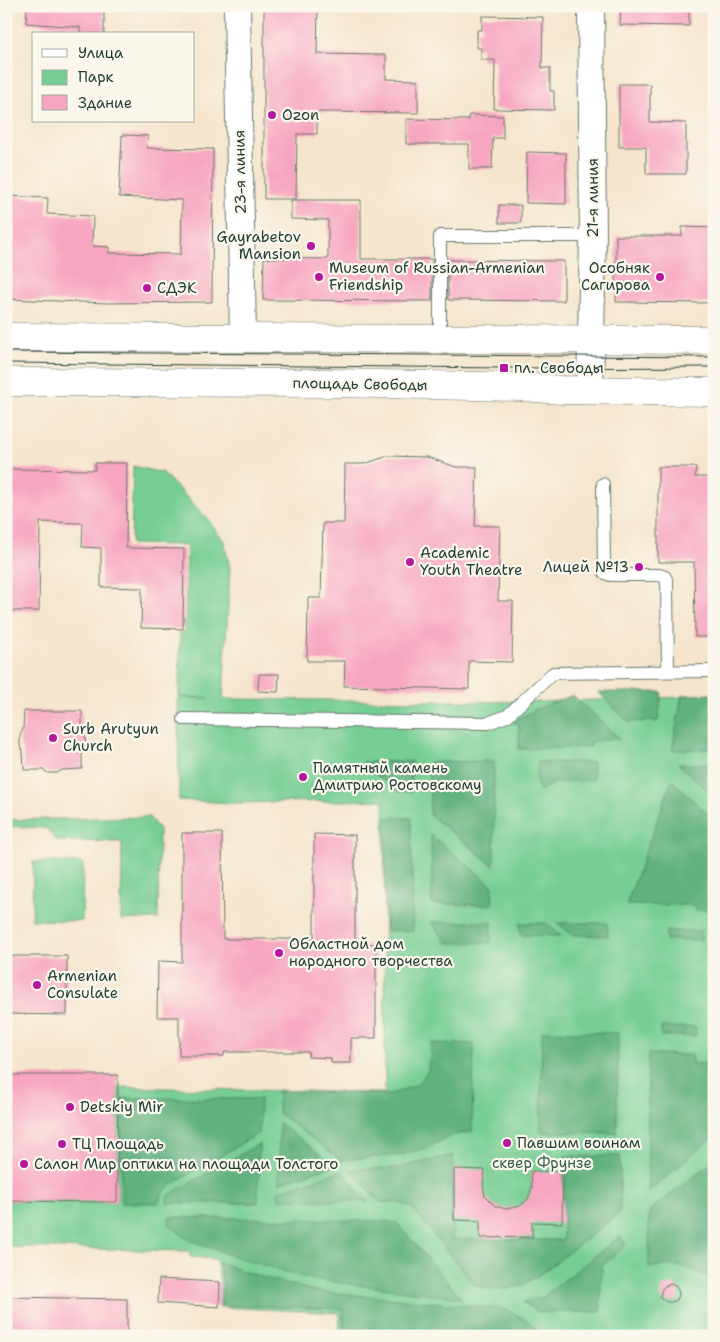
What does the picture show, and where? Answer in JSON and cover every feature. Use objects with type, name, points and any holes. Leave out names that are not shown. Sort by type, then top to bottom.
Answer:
[{"type":"main road","points":[[6,337],[714,340]]},
{"type":"main road","name":"площадь Свободы","points":[[6,382],[334,383],[714,392]]},
{"type":"street","name":"23-я линия","points":[[237,6],[243,338]]},
{"type":"street","name":"21-я линия","points":[[590,390],[593,236],[591,6]]},
{"type":"lane","points":[[440,339],[440,236],[593,236]]},
{"type":"lane","points":[[603,484],[605,573],[610,575],[659,575],[665,577],[667,582],[668,672]]},
{"type":"lane","points":[[184,719],[488,723],[507,716],[553,673],[714,671]]},
{"type":"green space","name":"сквер Фрунзе","points":[[133,466],[163,473],[206,517],[224,541],[230,569],[223,699],[533,702],[714,696],[714,1336],[339,1335],[340,1313],[219,1307],[220,1282],[216,1259],[190,1257],[190,1251],[6,1247],[6,1201],[117,1202],[118,1087],[385,1093],[384,800],[231,803],[179,800],[178,698],[209,698],[179,697],[180,632],[185,632],[187,545],[131,544]]},
{"type":"green space","points":[[598,692],[662,692],[658,721],[628,722]]},
{"type":"green space","points":[[714,694],[714,749],[672,750],[682,695]]},
{"type":"green space","points":[[573,695],[620,739],[591,741],[590,747],[519,749],[519,725],[513,722],[536,709]]},
{"type":"green space","points":[[411,761],[411,792],[398,792],[364,765],[363,762]]},
{"type":"green space","points":[[494,761],[494,866],[430,815],[429,762]]},
{"type":"green space","points":[[538,762],[593,762],[593,780],[554,783],[540,791],[536,780]]},
{"type":"green space","points":[[678,764],[714,764],[714,796]]},
{"type":"green space","points":[[672,780],[714,820],[714,910],[694,910],[695,905],[626,905]]},
{"type":"green space","points":[[149,817],[159,829],[158,919],[121,920],[122,842],[57,841],[46,828],[6,826],[6,820]]},
{"type":"green space","points":[[385,818],[411,818],[413,931],[386,931]]},
{"type":"green space","points":[[431,835],[493,886],[492,905],[432,904]]},
{"type":"green space","points":[[33,862],[83,863],[82,921],[32,920]]},
{"type":"green space","points":[[431,922],[492,922],[491,943],[447,943]]},
{"type":"green space","points":[[520,923],[546,923],[561,936],[520,935]]},
{"type":"green space","points":[[557,923],[607,923],[608,936],[573,935]]},
{"type":"green space","points":[[666,931],[701,931],[701,940],[666,940]]},
{"type":"green space","points":[[661,1027],[696,1027],[696,1036],[661,1036]]},
{"type":"green space","points":[[542,1031],[618,1033],[617,1133],[541,1132]]},
{"type":"green space","points":[[431,1043],[474,1044],[472,1132],[453,1135],[429,1147],[401,1155],[341,1160],[278,1113],[278,1090],[388,1095],[416,1085],[428,1071]]},
{"type":"green space","points":[[648,1054],[692,1055],[692,1064],[714,1063],[714,1136],[648,1192]]},
{"type":"green space","points":[[122,1098],[260,1099],[259,1133],[171,1185],[163,1193],[158,1203],[121,1203]]},
{"type":"green space","points":[[279,1123],[334,1165],[279,1183]]},
{"type":"green space","points":[[259,1144],[258,1203],[167,1203],[168,1196],[174,1192]]},
{"type":"green space","points":[[453,1155],[452,1239],[563,1240],[564,1156],[620,1156],[620,1213],[542,1273],[524,1284],[508,1289],[485,1288],[474,1285],[412,1208],[400,1203],[380,1202],[350,1169],[397,1168]]},
{"type":"green space","points":[[714,1161],[714,1277],[680,1266],[649,1268],[649,1211]]},
{"type":"green space","points":[[342,1171],[368,1202],[279,1199],[278,1191]]},
{"type":"green space","points":[[169,1217],[385,1221],[397,1223],[461,1298],[311,1279],[233,1256],[188,1240],[169,1224]]},
{"type":"green space","points":[[620,1236],[626,1245],[602,1266],[600,1312],[537,1312],[523,1302],[543,1297]]},
{"type":"green space","points":[[219,1262],[251,1274],[314,1291],[503,1309],[521,1317],[537,1329],[536,1336],[452,1336],[343,1331],[343,1309],[221,1305],[223,1283]]},
{"type":"building","points":[[27,6],[104,6],[104,32],[80,32],[80,27],[26,23]]},
{"type":"building","points":[[264,6],[318,6],[317,54],[386,55],[386,79],[418,80],[418,113],[317,112],[317,134],[297,134],[296,199],[264,199]]},
{"type":"building","points":[[621,6],[689,6],[689,26],[620,25]]},
{"type":"building","points":[[482,16],[543,17],[542,68],[550,68],[550,91],[554,91],[554,110],[494,109],[495,60],[481,60],[481,48],[477,48],[477,30],[482,30]]},
{"type":"building","points":[[619,84],[650,84],[650,122],[686,123],[686,174],[646,174],[646,147],[619,147]]},
{"type":"building","points":[[469,115],[503,116],[503,138],[493,138],[492,169],[469,169],[469,144],[406,144],[406,119],[469,120]]},
{"type":"building","points":[[122,135],[148,136],[147,148],[213,149],[212,302],[107,303],[6,299],[6,196],[48,198],[47,214],[93,216],[92,246],[109,247],[109,253],[181,254],[182,200],[119,197]]},
{"type":"building","points":[[527,152],[566,153],[566,204],[526,203]]},
{"type":"building","points":[[291,200],[361,200],[361,259],[432,259],[432,301],[263,300],[264,258],[328,259],[328,220],[291,219]]},
{"type":"building","points":[[499,205],[521,205],[521,223],[499,223]]},
{"type":"building","points":[[682,227],[714,228],[714,303],[616,302],[616,236],[682,236]]},
{"type":"building","points":[[448,260],[564,261],[564,301],[448,300]]},
{"type":"building","name":"Academic Youth Theatre","points":[[388,456],[427,457],[456,467],[477,467],[475,526],[500,526],[498,601],[513,601],[512,662],[469,661],[469,689],[344,686],[345,661],[307,661],[308,598],[321,598],[323,523],[344,523],[345,464],[364,464]]},
{"type":"building","points":[[95,463],[127,463],[126,548],[184,549],[183,629],[141,628],[142,588],[101,587],[101,548],[82,547],[83,523],[40,522],[39,611],[6,611],[6,469],[95,470]]},
{"type":"building","points":[[658,467],[696,467],[695,477],[714,477],[714,637],[695,637],[694,562],[658,562]]},
{"type":"building","points":[[259,674],[279,674],[278,692],[258,691]]},
{"type":"building","name":"Surb Arutyun Church","points":[[24,711],[82,711],[82,732],[85,732],[86,749],[82,749],[82,769],[62,770],[57,773],[48,773],[43,770],[24,770],[20,735],[23,729]]},
{"type":"building","name":"Областной дом народного творчества","points":[[182,833],[222,833],[223,939],[314,939],[314,834],[355,835],[355,944],[376,944],[376,1038],[351,1038],[351,1063],[331,1063],[331,1058],[308,1057],[309,1052],[224,1052],[224,1056],[179,1056],[179,1017],[157,1017],[158,961],[182,962]]},
{"type":"building","name":"Armenian Consulate","points":[[6,956],[67,956],[67,1015],[6,1014]]},
{"type":"building","name":"ТЦ Площадь","points":[[6,1075],[118,1075],[117,1202],[6,1201]]},
{"type":"building","points":[[454,1169],[485,1170],[483,1185],[485,1196],[495,1206],[506,1209],[520,1206],[528,1199],[532,1188],[531,1171],[563,1172],[562,1223],[532,1222],[532,1237],[480,1238],[480,1221],[454,1220]]},
{"type":"building","points":[[159,1279],[220,1282],[219,1307],[158,1303]]},
{"type":"building","points":[[671,1284],[678,1290],[679,1295],[677,1300],[667,1302],[660,1297],[662,1289]]},
{"type":"building","points":[[6,1297],[127,1299],[127,1336],[6,1336]]},
{"type":"tram line","points":[[6,352],[714,357]]},
{"type":"tram line","points":[[6,363],[504,368],[714,367]]},
{"type":"place","name":"Ozon","points":[[272,115]]},
{"type":"place","name":"Gayrabetov Mansion","points":[[311,246]]},
{"type":"place","name":"Museum of Russian-Armenian Friendship","points":[[319,277]]},
{"type":"place","name":"Особняк Сагирова","points":[[660,277]]},
{"type":"place","name":"СДЭК","points":[[147,288]]},
{"type":"place","name":"пл. Свободы","points":[[504,368]]},
{"type":"place","name":"Academic Youth Theatre","points":[[410,562]]},
{"type":"place","name":"Лицей №13","points":[[639,567]]},
{"type":"place","name":"Surb Arutyun Church","points":[[53,738]]},
{"type":"place","name":"Памятный камень Дмитрию Ростовскому","points":[[303,777]]},
{"type":"place","name":"Областной дом народного творчества","points":[[279,953]]},
{"type":"place","name":"Armenian Consulate","points":[[37,985]]},
{"type":"place","name":"Detskiy Mir","points":[[70,1107]]},
{"type":"place","name":"Павшим воинам","points":[[507,1143]]},
{"type":"place","name":"ТЦ Площадь","points":[[62,1144]]},
{"type":"place","name":"Салон Мир оптики на площади Толстого","points":[[24,1164]]}]
